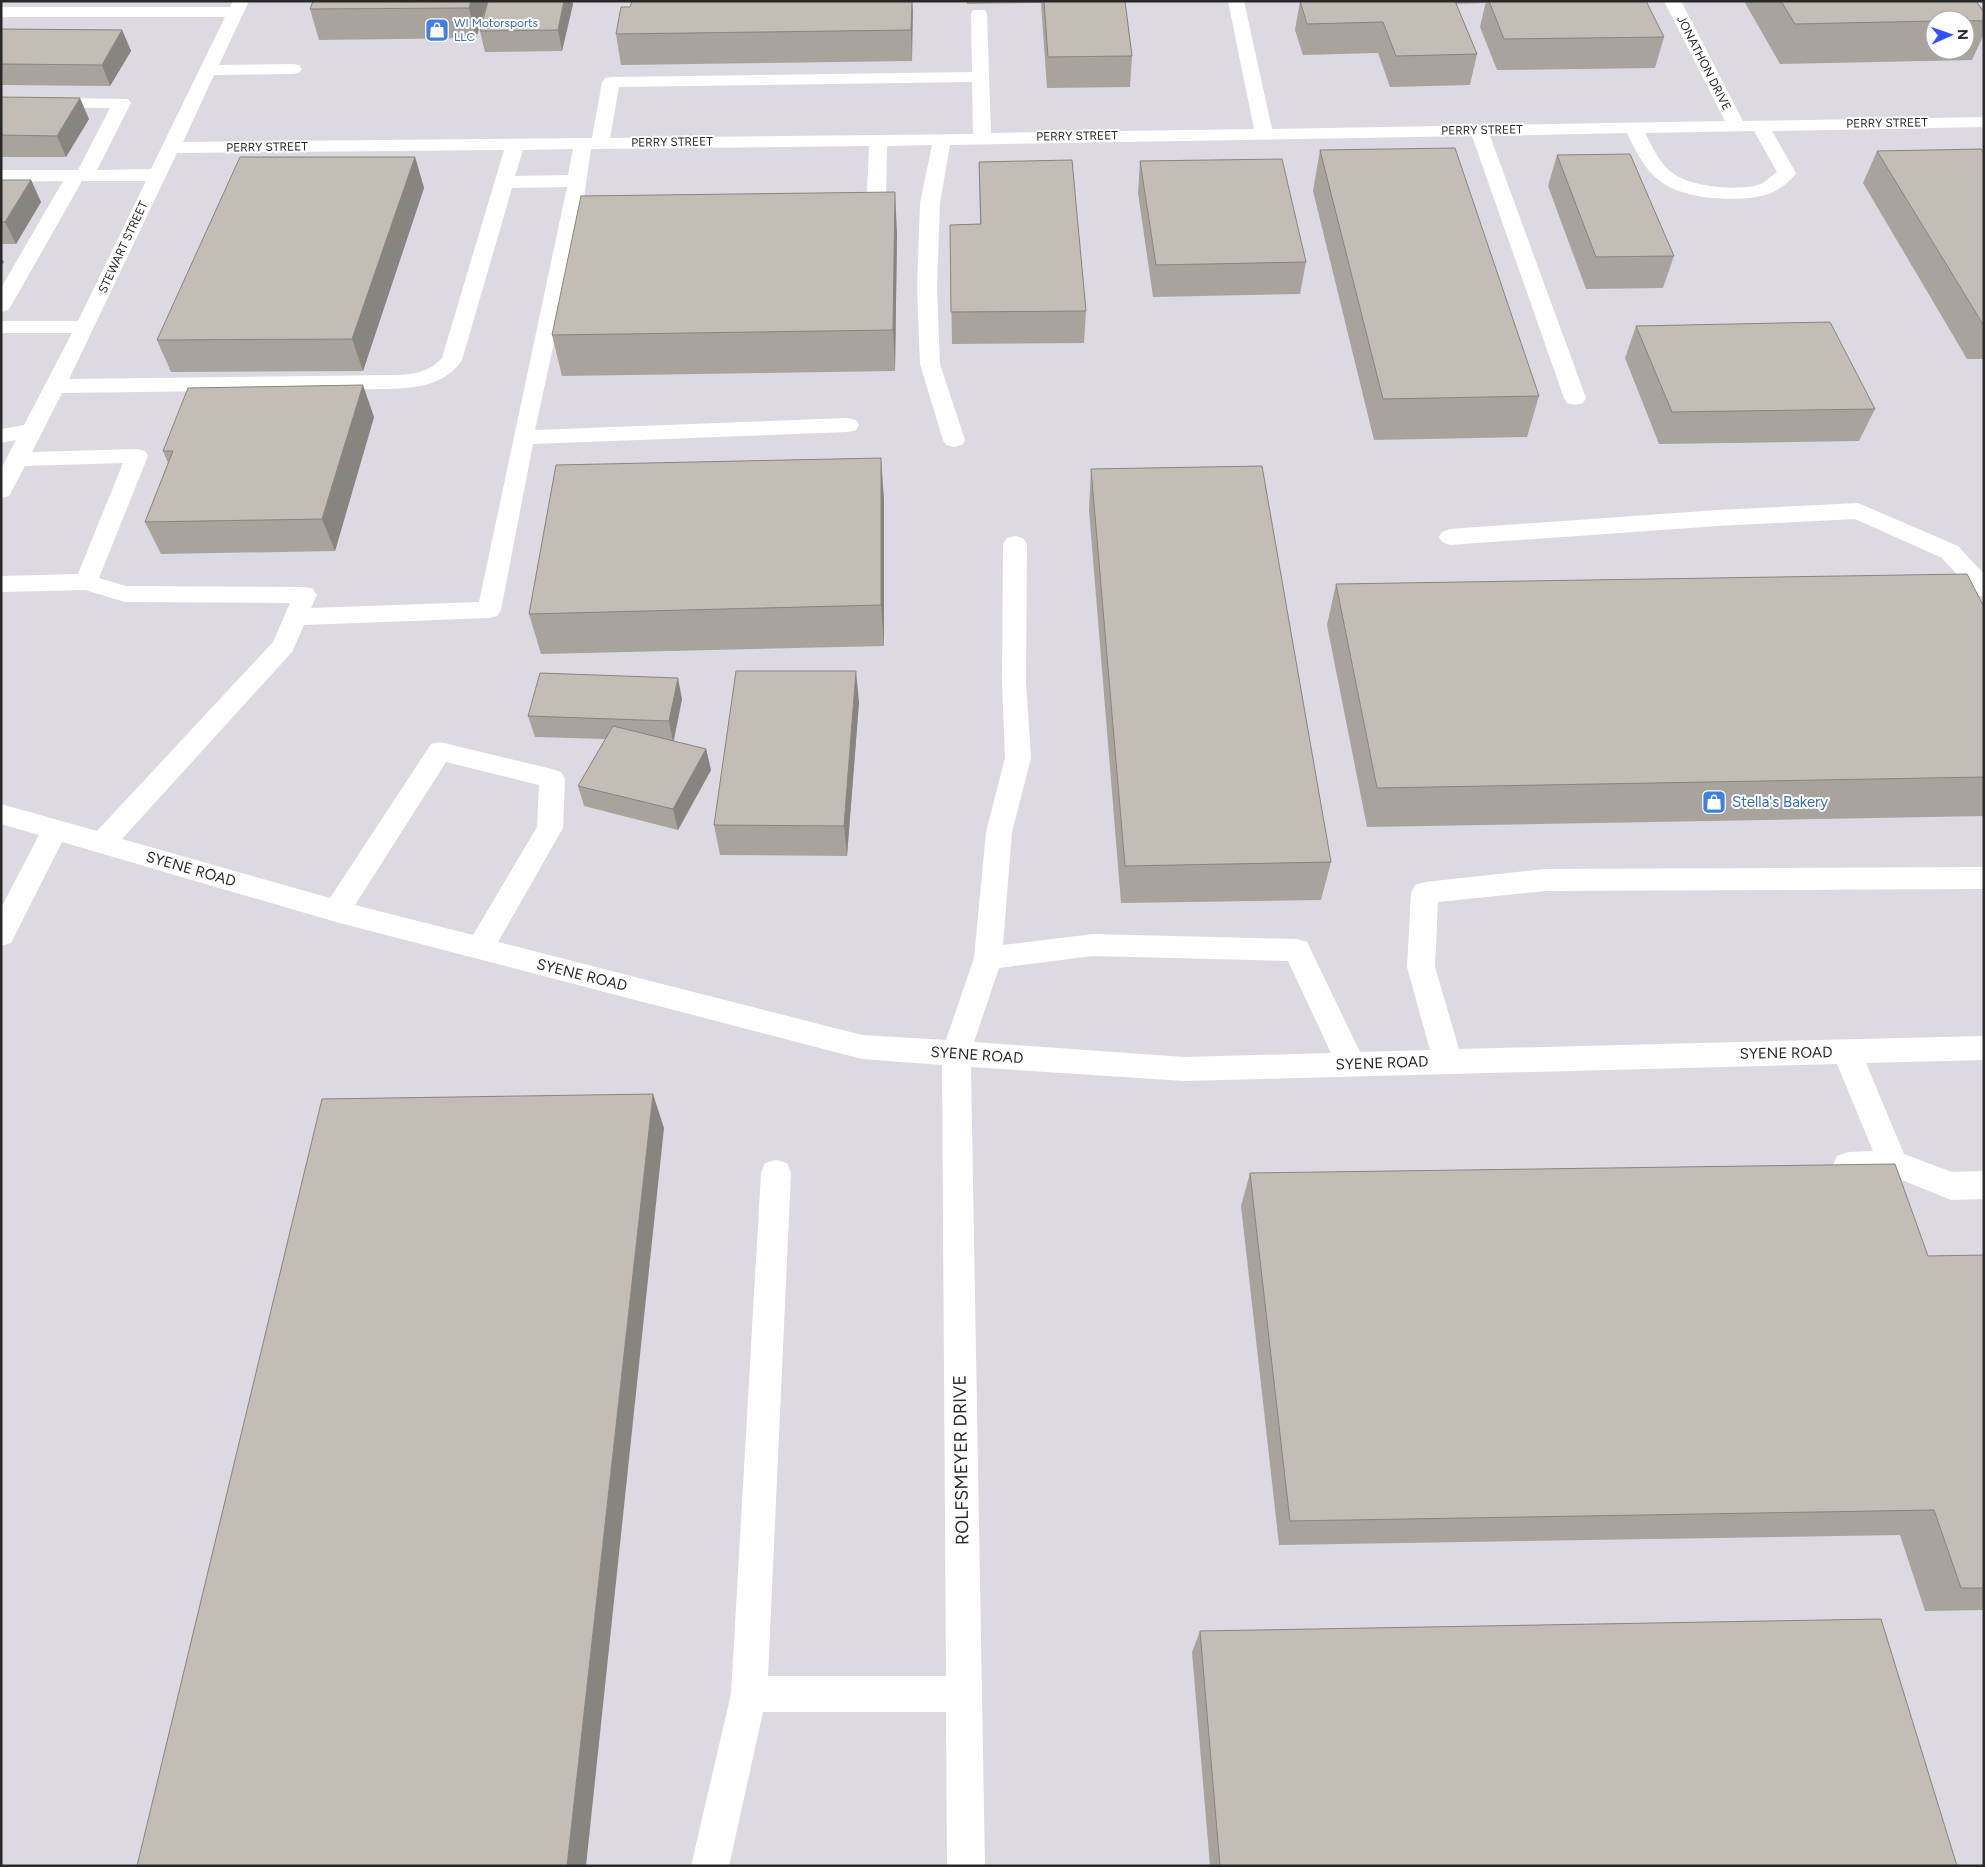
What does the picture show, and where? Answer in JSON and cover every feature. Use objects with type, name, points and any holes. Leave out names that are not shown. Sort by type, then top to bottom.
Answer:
[{"type":"street","points":[[1236,1],[1264,134]]},
{"type":"street","name":"JONATHON DRIVE","points":[[1672,1],[1736,125]]},
{"type":"street","points":[[1,12],[238,7]]},
{"type":"street","name":"STEWART STREET","points":[[1,491],[85,327],[238,7]]},
{"type":"street","points":[[979,14],[982,138]]},
{"type":"street","points":[[208,70],[293,69]]},
{"type":"street","points":[[296,617],[489,610],[523,437],[584,202],[577,181],[592,143],[611,82],[981,77]]},
{"type":"street","points":[[1,102],[122,102],[80,176],[1,306]]},
{"type":"street","name":"PERRY STREET","points":[[170,148],[878,140],[1984,122]]},
{"type":"street","points":[[1633,127],[1650,160],[1668,178],[1688,187],[1726,193],[1763,190],[1787,173],[1759,125]]},
{"type":"street","points":[[1479,130],[1575,398]]},
{"type":"street","points":[[942,139],[930,203],[927,298],[930,364],[954,440]]},
{"type":"street","points":[[827,198],[876,198],[878,140]]},
{"type":"street","points":[[56,386],[386,382],[421,380],[434,375],[445,369],[452,360],[515,144]]},
{"type":"street","points":[[1,176],[157,175]]},
{"type":"street","points":[[505,182],[577,181]]},
{"type":"street","points":[[1,327],[85,327]]},
{"type":"street","points":[[523,437],[848,425]]},
{"type":"street","points":[[1,436],[33,430]]},
{"type":"street","points":[[18,459],[137,456],[86,582]]},
{"type":"street","points":[[1450,537],[1718,518],[1858,511],[1950,552],[1984,589]]},
{"type":"street","name":"ROLFSMEYER DRIVE","points":[[966,1866],[956,1054],[988,958],[999,832],[1018,758],[1014,682],[1015,544]]},
{"type":"street","points":[[1,584],[86,582],[125,594],[305,595],[284,646],[102,843]]},
{"type":"street","points":[[336,910],[440,751],[552,779],[550,828],[480,948]]},
{"type":"street","name":"SYENE ROAD","points":[[1,814],[336,910],[862,1047],[1184,1069],[1984,1048]]},
{"type":"street","points":[[1,935],[55,829]]},
{"type":"street","points":[[1448,1062],[1421,967],[1425,893],[1545,880],[1984,878]]},
{"type":"street","points":[[988,958],[1093,945],[1297,950],[1351,1064]]},
{"type":"street","points":[[1846,1051],[1893,1163]]},
{"type":"street","points":[[1848,1165],[1893,1163],[1951,1186],[1984,1185]]},
{"type":"street","points":[[710,1866],[749,1694],[776,1173]]},
{"type":"street","points":[[749,1694],[964,1694]]},
{"type":"shaded area","points":[[1,1],[1984,1],[1984,1866],[1,1866]]},
{"type":"building","points":[[313,1],[471,1],[469,8],[310,9]]},
{"type":"building","points":[[488,1],[564,1],[558,30],[480,31]]},
{"type":"building","points":[[632,1],[912,1],[911,30],[616,34],[621,7],[630,7]]},
{"type":"building","points":[[1044,1],[1125,1],[1132,56],[1048,57]]},
{"type":"building","points":[[1300,1],[1455,1],[1477,54],[1396,56],[1383,22],[1307,24]]},
{"type":"building","points":[[1489,1],[1646,1],[1664,37],[1504,39]]},
{"type":"building","points":[[1781,1],[1976,1],[1984,12],[1984,21],[1975,21],[1975,10],[1925,10],[1925,21],[1795,24]]},
{"type":"building","points":[[1,29],[122,30],[102,65],[1,64]]},
{"type":"building","points":[[1,97],[80,98],[57,136],[1,135]]},
{"type":"building","points":[[1455,148],[1539,396],[1383,399],[1320,150]]},
{"type":"building","points":[[1981,149],[1984,153],[1984,326],[1877,151]]},
{"type":"building","points":[[1630,154],[1674,256],[1596,257],[1557,155]]},
{"type":"building","points":[[240,157],[415,157],[352,339],[157,340]]},
{"type":"building","points":[[1282,159],[1306,262],[1156,265],[1140,161]]},
{"type":"building","points":[[1072,160],[1086,311],[951,312],[950,225],[981,224],[979,162]]},
{"type":"building","points":[[1,180],[31,180],[5,222],[1,222]]},
{"type":"building","points":[[895,192],[893,330],[552,335],[581,196]]},
{"type":"building","points":[[1830,322],[1875,409],[1672,412],[1636,326]]},
{"type":"building","points":[[363,385],[322,519],[145,522],[173,451],[163,451],[188,388]]},
{"type":"building","points":[[881,458],[881,605],[529,614],[556,465]]},
{"type":"building","points":[[1262,466],[1331,862],[1125,866],[1091,469]]},
{"type":"building","points":[[1967,574],[1984,607],[1984,777],[1377,788],[1336,584]]},
{"type":"building","points":[[736,671],[856,671],[844,826],[714,825]]},
{"type":"building","points":[[540,673],[678,678],[669,721],[528,716]]},
{"type":"building","points":[[613,726],[706,749],[673,809],[578,786]]},
{"type":"building","points":[[653,1094],[567,1866],[137,1866],[322,1099]]},
{"type":"building","points":[[1895,1164],[1928,1256],[1984,1255],[1984,1588],[1961,1588],[1934,1510],[1290,1521],[1250,1173]]},
{"type":"building","points":[[1881,1619],[1957,1866],[1220,1866],[1200,1631]]},
{"type":"place","name":"WI Motorsports LLC","points":[[437,30]]},
{"type":"place","name":"Stella's Bakery","points":[[1714,802]]}]
